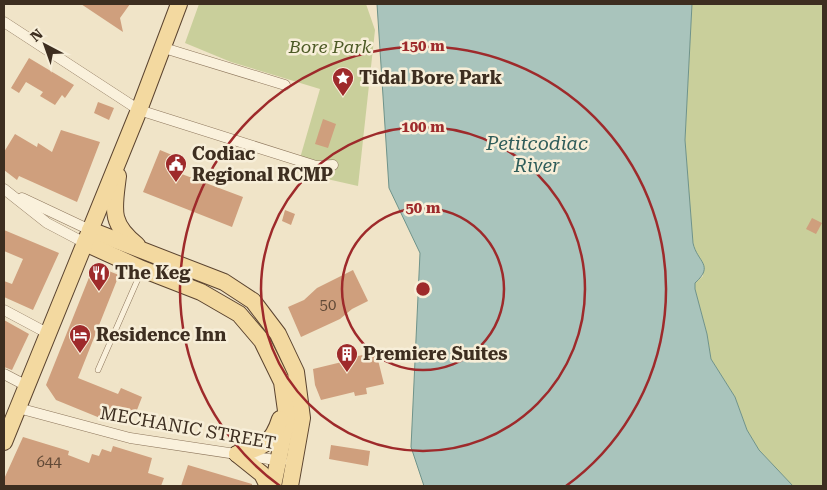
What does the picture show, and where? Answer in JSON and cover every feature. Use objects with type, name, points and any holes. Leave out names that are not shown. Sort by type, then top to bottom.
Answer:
[{"type":"main road","points":[[4,442],[140,110],[179,4]]},
{"type":"main road","points":[[120,156],[114,206],[117,224],[146,262],[224,282],[252,301],[278,334],[296,372],[302,418],[286,462],[273,486]]},
{"type":"main road","points":[[87,236],[146,262],[239,314],[262,341],[282,382],[287,418],[286,462],[290,486]]},
{"type":"main road","points":[[237,454],[256,450],[268,443],[278,427],[285,405]]},
{"type":"main road","points":[[237,454],[262,474],[268,486]]},
{"type":"street","points":[[4,22],[140,110],[316,166],[333,165]]},
{"type":"street","points":[[164,48],[284,85]]},
{"type":"street","points":[[6,190],[47,224],[87,236]]},
{"type":"street","points":[[4,310],[49,334]]},
{"type":"street","points":[[4,374],[27,386]]},
{"type":"street","name":"MECHANIC STREET","points":[[18,408],[130,438],[286,462]]},
{"type":"lane","points":[[98,370],[146,262]]},
{"type":"green space","name":"Bore Park","points":[[199,4],[366,4],[375,30],[358,186],[296,172],[320,89],[231,62],[185,43]]},
{"type":"green space","points":[[692,4],[823,4],[823,486],[793,486],[759,450],[747,430],[735,397],[711,359],[707,334],[695,289],[695,283],[703,276],[700,258],[695,253],[692,236],[685,140]]},
{"type":"water","name":"Petitcodiac River","points":[[377,4],[692,4],[685,140],[693,243],[704,267],[704,272],[695,283],[695,289],[707,334],[711,359],[735,397],[747,430],[759,450],[793,486],[424,486],[411,447],[420,253],[389,188]]},
{"type":"building","points":[[81,4],[130,4],[120,18],[123,32]]},
{"type":"building","points":[[29,58],[74,85],[65,98],[62,95],[55,105],[40,96],[43,92],[26,82],[19,93],[11,88]]},
{"type":"building","points":[[98,102],[114,108],[109,120],[94,113]]},
{"type":"building","points":[[323,119],[336,124],[328,148],[315,144]]},
{"type":"building","points":[[61,130],[100,142],[77,202],[19,176],[17,180],[4,170],[4,152],[15,134],[37,147],[38,143],[52,152]]},
{"type":"building","name":"Codiac Regional RCMP","points":[[160,150],[172,155],[179,173],[243,197],[232,227],[143,192]]},
{"type":"building","points":[[285,210],[295,214],[291,225],[282,221]]},
{"type":"building","points":[[812,218],[822,223],[816,234],[806,229]]},
{"type":"building","points":[[4,230],[59,253],[33,310],[4,297],[4,281],[12,284],[23,259],[4,251]]},
{"type":"building","points":[[106,270],[119,275],[78,378],[118,394],[121,388],[142,397],[135,415],[115,408],[112,418],[105,420],[56,400],[46,385],[90,275]]},
{"type":"building","points":[[353,270],[368,301],[352,309],[340,319],[301,337],[288,307],[304,300],[317,288]]},
{"type":"building","points":[[4,320],[29,334],[12,370],[4,367]]},
{"type":"building","name":"Premiere Suites","points":[[376,352],[384,384],[366,388],[367,394],[355,396],[354,392],[321,400],[315,385],[313,369],[346,361],[345,356],[356,353],[358,356]]},
{"type":"building","points":[[23,437],[69,451],[68,455],[89,463],[92,454],[99,456],[102,449],[111,452],[113,446],[152,458],[148,473],[164,478],[161,486],[4,486],[4,479]]},
{"type":"building","points":[[331,445],[370,451],[368,466],[329,459]]},
{"type":"building","points":[[188,465],[252,484],[252,486],[181,486]]},
{"type":"place","name":"Tidal Bore Park","points":[[343,97]]},
{"type":"place","name":"Codiac Regional RCMP","points":[[176,183]]},
{"type":"place","name":"The Keg","points":[[99,292]]},
{"type":"place","name":"Residence Inn","points":[[80,354]]},
{"type":"place","name":"Premiere Suites","points":[[347,373]]}]
